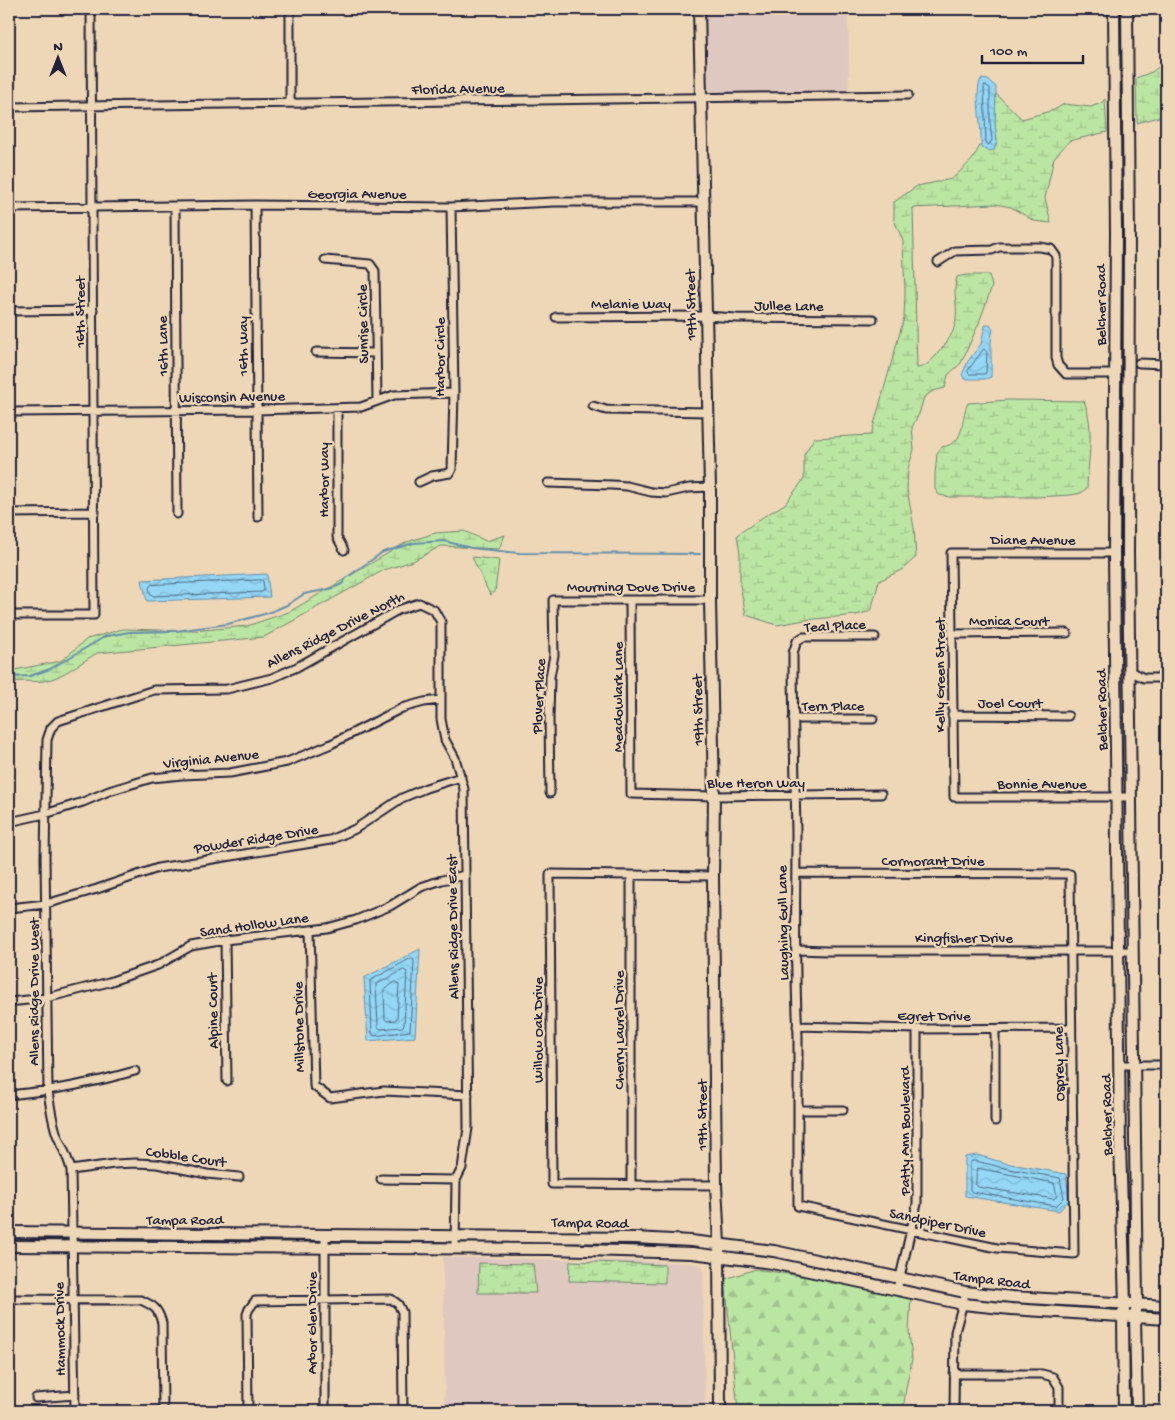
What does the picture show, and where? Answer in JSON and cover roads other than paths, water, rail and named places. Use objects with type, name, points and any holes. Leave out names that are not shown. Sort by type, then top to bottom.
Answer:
[{"type":"main road","name":"19th Street","points":[[699,9],[705,202],[705,316],[710,487],[716,1186],[719,1244],[720,1411]]},
{"type":"main road","name":"Belcher Road","points":[[1114,9],[1114,553],[1125,1304],[1122,1316],[1124,1411]]},
{"type":"main road","name":"Belcher Road","points":[[1127,9],[1129,670],[1137,1411]]},
{"type":"main road","name":"Tampa Road","points":[[9,1232],[664,1239],[774,1251],[965,1292],[1012,1298],[1166,1306]]},
{"type":"main road","points":[[550,1237],[550,1249]]},
{"type":"main road","name":"Tampa Road","points":[[9,1246],[664,1251],[772,1263],[963,1304],[1011,1310],[1166,1319]]},
{"type":"street","name":"16th Street","points":[[9,615],[94,615],[95,512],[91,9]]},
{"type":"street","points":[[290,9],[290,103]]},
{"type":"street","name":"Florida Avenue","points":[[9,107],[908,95]]},
{"type":"street","name":"Georgia Avenue","points":[[9,208],[255,205],[451,208],[554,202],[705,202]]},
{"type":"street","name":"16th Way","points":[[255,205],[258,517]]},
{"type":"street","name":"16th Lane","points":[[175,207],[177,514]]},
{"type":"street","name":"Harbor Circle","points":[[419,482],[432,476],[450,473],[452,469],[454,393],[451,208]]},
{"type":"street","points":[[938,262],[955,251],[992,250],[999,247],[1040,247],[1051,250],[1056,256],[1056,358],[1058,365],[1066,374],[1115,374]]},
{"type":"street","name":"Sunrise Circle","points":[[325,260],[370,264],[375,271],[377,401]]},
{"type":"street","points":[[9,311],[93,310]]},
{"type":"street","name":"Melanie Way","points":[[556,317],[705,316]]},
{"type":"street","name":"Jullee Lane","points":[[705,316],[873,319]]},
{"type":"street","points":[[316,352],[376,353]]},
{"type":"street","points":[[1140,363],[1166,364]]},
{"type":"street","name":"Wisconsin Avenue","points":[[9,412],[337,408],[360,407],[394,395],[454,393]]},
{"type":"street","points":[[593,406],[606,410],[708,412]]},
{"type":"street","name":"Harbor Way","points":[[337,408],[337,537],[344,550]]},
{"type":"street","points":[[548,484],[627,486],[651,492],[666,493],[689,488],[710,487]]},
{"type":"street","points":[[9,513],[95,512]]},
{"type":"street","name":"Diane Avenue","points":[[951,553],[1114,553]]},
{"type":"street","name":"Kelly Green Street","points":[[951,553],[954,797]]},
{"type":"street","name":"Mourning Dove Drive","points":[[553,600],[710,600]]},
{"type":"street","name":"Plover Place","points":[[550,793],[549,709],[550,677],[554,655],[553,600]]},
{"type":"street","name":"Meadowlark Lane","points":[[630,600],[631,794]]},
{"type":"street","name":"Allens Ridge Drive North","points":[[49,733],[58,721],[154,690],[227,689],[272,678],[398,610],[419,603],[434,610]]},
{"type":"street","name":"Allens Ridge Drive East","points":[[434,610],[442,622],[440,700],[444,740],[455,758],[464,789],[468,1128],[462,1168],[456,1180],[455,1248]]},
{"type":"street","name":"Monica Court","points":[[952,634],[1067,633]]},
{"type":"street","name":"Teal Place","points":[[797,641],[804,637],[875,636]]},
{"type":"street","name":"Laughing Gull Lane","points":[[797,641],[793,653],[793,719],[798,1206]]},
{"type":"street","points":[[1129,670],[1144,678],[1166,678]]},
{"type":"street","name":"Virginia Avenue","points":[[9,822],[45,814],[83,802],[109,790],[152,778],[230,773],[287,762],[329,745],[402,708],[440,700]]},
{"type":"street","name":"Joel Court","points":[[952,715],[1068,716]]},
{"type":"street","name":"Tern Place","points":[[793,719],[873,719]]},
{"type":"street","name":"Allens Ridge Drive West","points":[[49,733],[47,740],[45,814],[48,1091],[57,1134],[67,1156],[70,1170],[71,1247]]},
{"type":"street","name":"Powder Ridge Drive","points":[[9,908],[46,904],[158,868],[330,840],[355,829],[402,798],[426,788],[461,778]]},
{"type":"street","name":"Blue Heron Way","points":[[631,794],[714,796],[881,794]]},
{"type":"street","name":"Bonnie Avenue","points":[[954,797],[1130,797]]},
{"type":"street","name":"Cormorant Drive","points":[[796,873],[1070,874]]},
{"type":"street","name":"Willow Oak Drive","points":[[713,876],[550,874],[552,1184],[716,1186]]},
{"type":"street","name":"Osprey Lane","points":[[1070,874],[1074,1254]]},
{"type":"street","name":"Sand Hollow Lane","points":[[9,1002],[46,998],[100,985],[150,968],[191,946],[327,928],[356,920],[385,908],[421,887],[465,875]]},
{"type":"street","name":"Cherry Laurel Drive","points":[[631,875],[631,1185]]},
{"type":"street","name":"Millstone Drive","points":[[310,930],[314,1086],[330,1098],[384,1091],[468,1095]]},
{"type":"street","name":"Alpine Court","points":[[225,940],[227,1081]]},
{"type":"street","name":"Kingfisher Drive","points":[[796,950],[1132,951]]},
{"type":"street","name":"Egret Drive","points":[[797,1026],[1071,1028]]},
{"type":"street","name":"Patty Ann Boulevard","points":[[897,1290],[918,1204],[917,1028]]},
{"type":"street","points":[[994,1028],[995,1121]]},
{"type":"street","points":[[1120,1065],[1166,1065]]},
{"type":"street","points":[[9,1095],[48,1091],[112,1078],[135,1071]]},
{"type":"street","points":[[798,1110],[843,1110]]},
{"type":"street","name":"Cobble Court","points":[[70,1170],[136,1163],[158,1164],[207,1174],[239,1177]]},
{"type":"street","points":[[381,1179],[456,1180]]},
{"type":"street","name":"Sandpiper Drive","points":[[798,1206],[997,1248],[1074,1254]]},
{"type":"street","name":"Arbor Glen Drive","points":[[325,1235],[325,1411]]},
{"type":"street","name":"Hammock Drive","points":[[71,1247],[75,1411]]},
{"type":"street","points":[[954,1411],[955,1332],[965,1292]]},
{"type":"street","points":[[9,1299],[141,1300],[154,1306],[160,1315],[162,1323],[163,1411]]},
{"type":"street","points":[[248,1411],[247,1314],[255,1302],[391,1299],[398,1304],[402,1312],[403,1411]]},
{"type":"street","points":[[954,1374],[1042,1374],[1052,1377],[1059,1387],[1059,1411]]},
{"type":"street","points":[[36,1398],[75,1395]]},
{"type":"water","points":[[981,79],[988,80],[996,87],[995,123],[997,142],[994,150],[989,151],[982,148],[981,143],[978,92]]},
{"type":"water","points":[[985,325],[990,325],[993,330],[991,377],[985,379],[965,379],[962,375],[968,361],[981,344]]},
{"type":"water","points":[[267,574],[270,597],[147,601],[142,580]]},
{"type":"water","points":[[420,949],[415,1037],[368,1041],[364,978]]},
{"type":"water","points":[[977,1155],[1005,1163],[1066,1174],[1069,1200],[1059,1211],[965,1196],[965,1157]]},
{"type":"waterway","points":[[9,677],[30,676],[50,669],[106,636],[130,632],[176,631],[228,624],[268,613],[287,605],[304,594],[330,589],[342,584],[346,578],[383,552],[414,543],[444,541],[471,548],[519,553],[700,554]]}]
